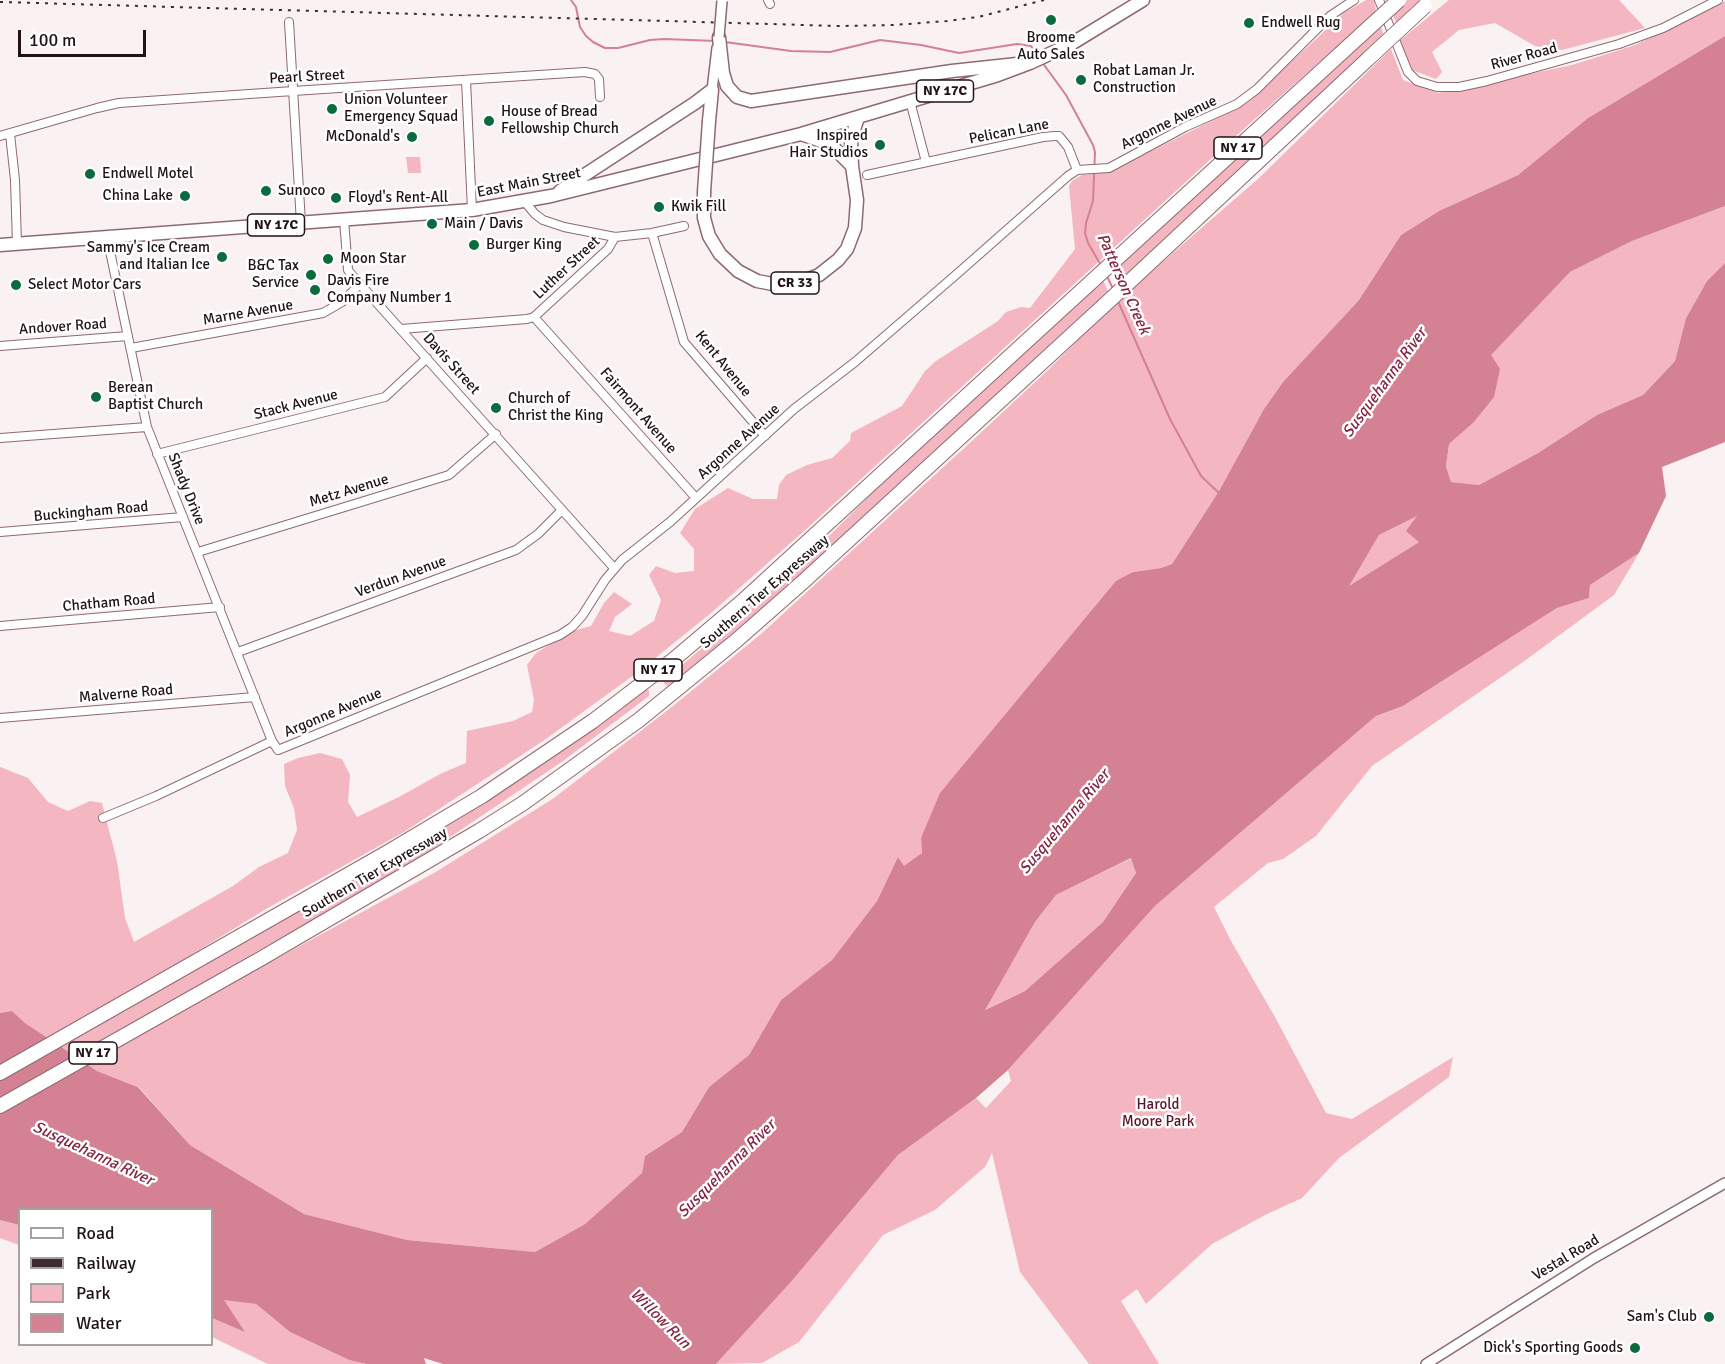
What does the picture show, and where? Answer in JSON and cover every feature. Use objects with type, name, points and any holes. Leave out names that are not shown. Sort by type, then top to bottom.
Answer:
[{"type":"highway","name":"Southern Tier Expressway","points":[[0,1073],[482,796],[593,721],[673,660],[745,599],[1399,0]]},
{"type":"highway","name":"Southern Tier Expressway","points":[[0,1106],[262,958],[479,831],[522,804],[639,720],[737,640],[1123,288],[1428,3]]},
{"type":"main road","name":"East Main Street","points":[[0,245],[472,210],[551,196],[801,134],[998,75],[1071,44],[1143,0]]},
{"type":"main road","points":[[719,37],[718,68],[727,86],[737,97],[751,101],[998,65],[1030,63]]},
{"type":"main road","points":[[551,196],[712,90]]},
{"type":"main road","name":"CR 33","points":[[712,90],[704,192],[704,218],[709,236],[728,263],[738,271],[758,281],[778,285],[819,275],[838,261],[847,249],[854,232],[857,211],[851,140],[858,117]]},
{"type":"main road","points":[[801,134],[830,144],[852,166]]},
{"type":"street","name":"Argonne Avenue","points":[[103,818],[156,796],[272,741],[278,750],[284,748],[560,635],[582,616],[614,568],[696,498],[794,409],[855,362],[1068,176],[1077,170],[1109,168],[1185,127],[1237,104],[1257,89],[1330,16],[1354,0]]},
{"type":"street","name":"River Road","points":[[1380,0],[1407,72],[1417,81],[1437,87],[1460,87],[1496,79],[1619,44],[1663,28],[1718,0]]},
{"type":"street","points":[[719,37],[722,1]]},
{"type":"street","points":[[289,22],[301,223]]},
{"type":"street","points":[[712,90],[718,68]]},
{"type":"street","name":"Pearl Street","points":[[0,136],[97,108],[119,104],[585,72],[595,74],[599,79],[600,97]]},
{"type":"street","points":[[466,80],[472,210]]},
{"type":"street","points":[[910,101],[926,162]]},
{"type":"street","points":[[10,134],[15,182],[17,244]]},
{"type":"street","name":"Pelican Lane","points":[[867,175],[1055,136],[1059,136],[1068,147],[1077,170]]},
{"type":"street","points":[[524,201],[543,220],[564,227],[615,237],[652,233],[684,226]]},
{"type":"street","name":"Davis Street","points":[[344,220],[348,270],[614,568]]},
{"type":"street","name":"Kent Avenue","points":[[652,233],[684,342],[765,436]]},
{"type":"street","name":"Shady Drive","points":[[107,237],[147,427],[272,741]]},
{"type":"street","name":"Luther Street","points":[[534,316],[608,249],[615,237]]},
{"type":"street","name":"Marne Avenue","points":[[130,348],[323,313],[342,302],[360,284]]},
{"type":"street","points":[[402,329],[527,319],[534,316]]},
{"type":"street","name":"Fairmont Avenue","points":[[534,316],[696,498]]},
{"type":"street","name":"Andover Road","points":[[0,345],[128,336]]},
{"type":"street","name":"Stack Avenue","points":[[157,454],[385,397],[427,358]]},
{"type":"street","points":[[0,438],[147,427]]},
{"type":"street","name":"Metz Avenue","points":[[198,552],[449,474],[496,434]]},
{"type":"street","name":"Verdun Avenue","points":[[238,652],[516,550],[538,534],[562,510]]},
{"type":"street","name":"Buckingham Road","points":[[0,532],[183,517]]},
{"type":"street","name":"Chatham Road","points":[[0,626],[220,608]]},
{"type":"street","name":"Malverne Road","points":[[0,718],[255,698]]},
{"type":"street","name":"Vestal Road","points":[[1426,1364],[1594,1258],[1725,1182]]},
{"type":"green space","points":[[1366,0],[1374,0],[1376,12],[1247,126],[803,532],[711,613],[638,672],[543,741],[404,832],[266,909],[51,1041],[12,1011],[0,1013],[0,767],[28,778],[48,802],[68,811],[90,801],[102,803],[117,861],[125,918],[134,942],[233,886],[259,867],[288,853],[297,830],[294,808],[285,786],[284,764],[320,753],[342,759],[350,775],[348,802],[357,817],[466,763],[467,731],[513,721],[532,712],[534,700],[527,665],[536,653],[572,631],[591,626],[604,603],[614,592],[632,604],[615,617],[609,631],[630,636],[654,621],[661,600],[649,575],[656,566],[675,573],[694,571],[694,549],[680,533],[695,509],[728,488],[753,499],[777,499],[779,485],[786,475],[807,465],[832,458],[850,441],[851,433],[902,406],[925,371],[936,361],[998,321],[1006,312],[1021,307],[1030,308],[1075,249],[1069,186],[1072,181],[1082,175],[1102,173],[1119,167],[1247,103],[1344,13]]},
{"type":"green space","points":[[1407,0],[1427,0],[1398,27],[1392,13]]},
{"type":"green space","points":[[1449,0],[1619,0],[1645,28],[1562,50],[1535,46],[1495,23],[1459,30],[1432,52],[1442,72],[1436,79],[1409,69],[1398,42]]},
{"type":"green space","points":[[1725,1],[1725,36],[1588,118],[1518,175],[1439,211],[1401,235],[1359,300],[1283,382],[1264,409],[1219,491],[1172,564],[1133,572],[921,837],[922,853],[904,867],[898,857],[877,901],[832,960],[781,1000],[749,1055],[709,1087],[682,1132],[645,1156],[642,1173],[585,1224],[535,1252],[407,1240],[304,1214],[190,1145],[139,1087],[97,1071],[84,1063],[434,873],[554,798],[673,706],[761,634],[1048,370],[1113,305],[1259,178],[1391,49],[1403,80],[1438,93],[1572,65],[1635,45]]},
{"type":"green space","points":[[1380,24],[1385,39],[1120,280],[1116,269]]},
{"type":"green space","points":[[406,157],[420,157],[421,173],[408,173]]},
{"type":"green space","points":[[1725,206],[1725,263],[1707,281],[1686,318],[1675,361],[1643,395],[1597,415],[1538,453],[1479,485],[1451,482],[1446,466],[1449,444],[1473,423],[1490,355],[1570,272],[1632,241]]},
{"type":"green space","points":[[1103,280],[1108,291],[765,607],[672,683],[667,686],[664,683],[664,680],[791,574],[873,492]]},
{"type":"green space","points":[[1418,515],[1419,542],[1348,587],[1379,535]]},
{"type":"green space","name":"Harold Moore Park","points":[[1639,553],[1614,595],[1523,662],[1372,766],[1316,836],[1283,859],[1268,863],[1214,907],[1326,1113],[1352,1119],[1453,1057],[1449,1077],[1339,1158],[1302,1198],[1212,1244],[1146,1304],[1137,1289],[1121,1301],[1159,1364],[1089,1364],[1020,1272],[992,1153],[985,1167],[935,1210],[883,1235],[799,1342],[762,1363],[716,1364],[790,1283],[898,1155],[976,1098],[986,1108],[1011,1081],[1008,1070],[1155,906],[1376,716],[1403,706],[1557,608],[1589,598],[1590,585]]},
{"type":"green space","points":[[644,690],[649,690],[649,696],[563,761],[385,881],[273,942],[75,1057],[57,1045],[160,989]]},
{"type":"green space","points":[[1132,858],[1136,873],[1103,922],[1025,991],[984,1010],[1035,922],[1056,895]]},
{"type":"green space","points":[[0,1220],[18,1225],[18,1245],[0,1238]]},
{"type":"green space","points":[[223,1299],[256,1304],[290,1332],[349,1360],[366,1364],[268,1364],[213,1337],[213,1318],[244,1331]]},
{"type":"water","points":[[1725,36],[1725,206],[1632,241],[1570,272],[1491,355],[1500,369],[1494,397],[1473,423],[1449,444],[1446,466],[1451,482],[1479,485],[1538,453],[1597,415],[1643,395],[1675,361],[1686,318],[1707,281],[1725,263],[1725,442],[1662,467],[1666,496],[1639,553],[1590,585],[1589,598],[1557,608],[1403,706],[1376,716],[1155,906],[1008,1070],[976,1098],[898,1155],[790,1283],[716,1364],[443,1364],[424,1358],[426,1364],[366,1364],[349,1360],[290,1332],[256,1304],[224,1300],[245,1332],[213,1318],[213,1208],[18,1208],[18,1225],[0,1220],[0,1013],[12,1011],[25,1023],[97,1071],[138,1087],[190,1145],[304,1214],[407,1240],[535,1252],[585,1224],[642,1173],[645,1156],[682,1132],[709,1087],[749,1055],[781,1000],[832,960],[877,901],[898,857],[904,866],[922,853],[921,838],[940,793],[1116,581],[1133,572],[1172,564],[1219,491],[1264,409],[1283,382],[1359,300],[1401,235],[1439,211],[1518,175],[1588,118]],"holes":[[[1417,516],[1406,531],[1419,542],[1349,586],[1379,535]],[[1131,858],[1136,873],[1103,922],[1025,991],[985,1010],[1035,922],[1056,895]]]},
{"type":"waterway","name":"Patterson Creek","points":[[571,0],[576,7],[580,27],[586,36],[605,48],[618,48],[664,39],[716,41]]},
{"type":"waterway","name":"Patterson Creek","points":[[725,42],[791,51],[830,52],[880,40],[959,53],[1017,44],[1031,46],[1037,55]]},
{"type":"waterway","name":"Patterson Creek","points":[[1042,62],[1066,95],[1093,145],[1095,152],[1093,201],[1085,233],[1102,267]]},
{"type":"waterway","name":"Patterson Creek","points":[[1106,274],[1114,291]]},
{"type":"waterway","name":"Patterson Creek","points":[[1117,299],[1170,419],[1201,476],[1220,494]]},
{"type":"railway","points":[[0,2],[840,26],[947,21],[978,17],[1044,0]]},
{"type":"place","name":"Broome Auto Sales","points":[[1051,20]]},
{"type":"place","name":"Endwell Rug","points":[[1249,23]]},
{"type":"place","name":"Robat Laman Jr. Construction","points":[[1081,80]]},
{"type":"place","name":"Union Volunteer Emergency Squad","points":[[332,109]]},
{"type":"place","name":"House of Bread Fellowship Church","points":[[489,121]]},
{"type":"place","name":"McDonald's","points":[[412,137]]},
{"type":"place","name":"Inspired Hair Studios","points":[[880,145]]},
{"type":"place","name":"Endwell Motel","points":[[90,174]]},
{"type":"place","name":"Sunoco","points":[[266,191]]},
{"type":"place","name":"China Lake","points":[[185,196]]},
{"type":"place","name":"Floyd's Rent-All","points":[[336,198]]},
{"type":"place","name":"Kwik Fill","points":[[659,207]]},
{"type":"place","name":"Main / Davis","points":[[432,224]]},
{"type":"place","name":"Burger King","points":[[474,245]]},
{"type":"place","name":"Sammy's Ice Cream and Italian Ice","points":[[222,257]]},
{"type":"place","name":"Moon Star","points":[[328,259]]},
{"type":"place","name":"B&C Tax Service","points":[[311,275]]},
{"type":"place","name":"Select Motor Cars","points":[[16,285]]},
{"type":"place","name":"Davis Fire Company Number 1","points":[[315,290]]},
{"type":"place","name":"Berean Baptist Church","points":[[96,397]]},
{"type":"place","name":"Church of Christ the King","points":[[496,408]]},
{"type":"place","name":"Sam's Club","points":[[1709,1317]]},
{"type":"place","name":"Dick's Sporting Goods","points":[[1635,1348]]},
{"type":"water label","name":"Susquehanna River","points":[[1385,383]]},
{"type":"water label","name":"Susquehanna River","points":[[1065,822]]},
{"type":"water label","name":"Susquehanna River","points":[[93,1154]]},
{"type":"water label","name":"Susquehanna River","points":[[727,1169]]},
{"type":"water label","name":"Willow Run","points":[[660,1319]]}]
